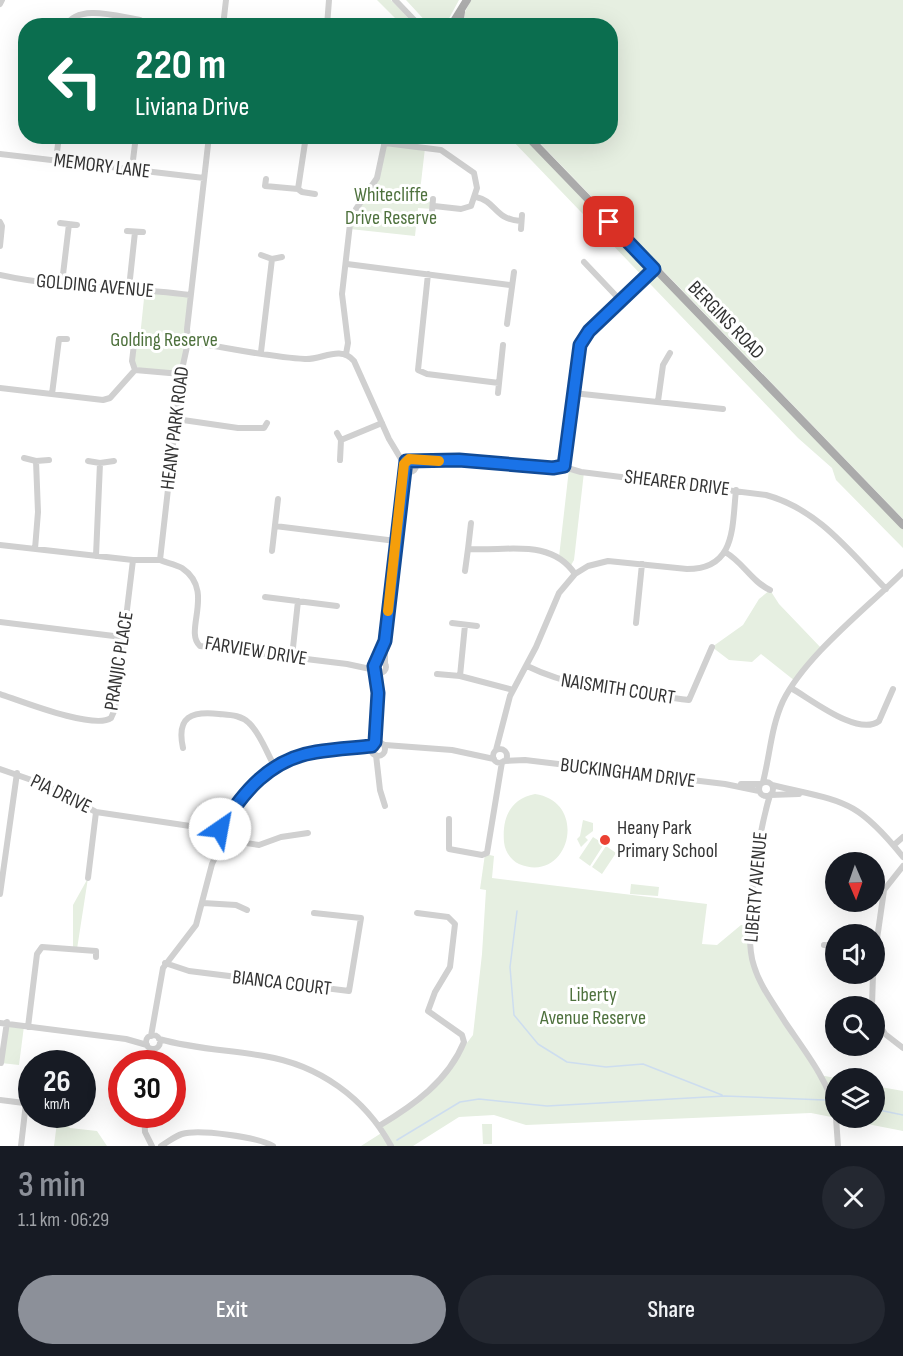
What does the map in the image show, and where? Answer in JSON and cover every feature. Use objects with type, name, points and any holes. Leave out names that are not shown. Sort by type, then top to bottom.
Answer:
[{"type":"main road","points":[[456,18],[464,4]]},
{"type":"main road","name":"BERGINS ROAD","points":[[534,144],[903,525]]},
{"type":"street","points":[[0,4],[2,0]]},
{"type":"street","points":[[224,18],[226,0]]},
{"type":"street","points":[[328,18],[329,0]]},
{"type":"street","points":[[395,0],[412,18]]},
{"type":"street","points":[[71,18],[82,13],[123,18]]},
{"type":"street","points":[[56,160],[58,144]]},
{"type":"street","points":[[132,168],[135,144]]},
{"type":"street","name":"HEANY PARK ROAD","points":[[160,560],[181,374],[188,342],[190,295],[208,144]]},
{"type":"street","points":[[298,189],[305,144]]},
{"type":"street","points":[[346,354],[348,343],[342,294],[351,219],[378,178],[385,144]]},
{"type":"street","points":[[408,144],[448,153],[474,173],[478,181],[476,197],[473,204],[466,209],[433,206]]},
{"type":"street","name":"MEMORY LANE","points":[[0,154],[204,178]]},
{"type":"street","points":[[265,187],[298,189],[315,194]]},
{"type":"street","points":[[476,197],[486,201],[505,219],[521,218],[521,229]]},
{"type":"street","points":[[0,222],[2,226],[0,246]]},
{"type":"street","points":[[60,223],[77,225]]},
{"type":"street","points":[[62,283],[69,224]]},
{"type":"street","points":[[127,231],[143,232]]},
{"type":"street","points":[[129,288],[135,232]]},
{"type":"street","points":[[261,255],[272,259],[282,257]]},
{"type":"street","points":[[261,352],[272,259]]},
{"type":"street","points":[[584,262],[621,301]]},
{"type":"street","points":[[347,264],[510,285]]},
{"type":"street","points":[[564,466],[578,353],[582,340],[654,269]]},
{"type":"street","points":[[507,324],[510,285],[514,272]]},
{"type":"street","name":"GOLDING AVENUE","points":[[0,274],[46,284],[129,288],[190,295]]},
{"type":"street","points":[[428,274],[418,370],[427,374],[499,383]]},
{"type":"street","points":[[135,336],[132,361],[135,370]]},
{"type":"street","points":[[52,394],[56,338],[67,339]]},
{"type":"street","points":[[188,342],[305,359],[335,353],[346,354],[354,361],[393,448],[410,466],[403,489],[385,641],[379,667],[377,721],[379,771],[380,790],[385,806]]},
{"type":"street","points":[[498,393],[503,345]]},
{"type":"street","points":[[658,401],[663,365],[670,353]]},
{"type":"street","points":[[135,370],[181,374]]},
{"type":"street","points":[[0,388],[108,399],[135,370]]},
{"type":"street","points":[[573,393],[723,409]]},
{"type":"street","points":[[176,419],[238,428],[266,429]]},
{"type":"street","points":[[341,440],[382,423]]},
{"type":"street","points":[[337,433],[341,440],[340,460]]},
{"type":"street","points":[[24,458],[36,461],[49,460]]},
{"type":"street","name":"SHEARER DRIVE","points":[[410,466],[459,460],[553,468],[564,466],[581,472],[736,490],[773,497],[806,512],[829,530],[886,589]]},
{"type":"street","points":[[35,549],[38,502],[36,461]]},
{"type":"street","points":[[88,461],[100,464],[114,461]]},
{"type":"street","points":[[96,556],[100,464]]},
{"type":"street","points":[[499,761],[505,752],[503,733],[506,708],[513,690],[527,666],[559,593],[574,574],[597,563],[619,561],[698,569],[713,563],[725,552],[731,533],[736,490]]},
{"type":"street","points":[[272,551],[278,499]]},
{"type":"street","points":[[465,571],[471,523]]},
{"type":"street","points":[[275,526],[396,541]]},
{"type":"street","points":[[0,545],[133,560],[160,560]]},
{"type":"street","points":[[468,549],[488,550],[509,547],[549,552],[564,560],[574,574]]},
{"type":"street","points":[[725,552],[742,563],[763,587],[770,590]]},
{"type":"street","name":"PRANJIC PLACE","points":[[0,694],[65,716],[109,720],[115,709],[133,560]]},
{"type":"street","name":"FARVIEW DRIVE","points":[[160,560],[183,569],[196,586],[199,599],[195,638],[198,645],[379,667]]},
{"type":"street","points":[[636,623],[642,564]]},
{"type":"street","name":"LIBERTY AVENUE","points":[[763,817],[761,788],[776,720],[791,688],[811,662],[903,572]]},
{"type":"street","points":[[265,597],[338,606]]},
{"type":"street","points":[[292,657],[298,601]]},
{"type":"street","points":[[0,622],[122,637]]},
{"type":"street","points":[[452,623],[477,626]]},
{"type":"street","points":[[460,676],[465,625]]},
{"type":"street","name":"NAISMITH COURT","points":[[527,666],[573,685],[689,700],[712,648]]},
{"type":"street","points":[[437,674],[460,676],[513,690]]},
{"type":"street","points":[[791,688],[846,720],[863,726],[879,721],[893,689]]},
{"type":"street","points":[[183,748],[181,740],[184,721],[189,716],[206,712],[237,716],[251,724],[275,767]]},
{"type":"street","points":[[450,819],[449,849],[482,855],[487,853],[498,775],[499,761],[496,751],[503,733]]},
{"type":"street","points":[[152,1050],[165,963],[196,925],[222,835],[231,813],[251,786],[275,767],[313,752],[348,749],[434,748],[472,753]]},
{"type":"street","name":"BUCKINGHAM DRIVE","points":[[472,753],[505,752],[525,760]]},
{"type":"street","name":"BUCKINGHAM DRIVE","points":[[472,753],[499,761],[525,760],[761,788]]},
{"type":"street","name":"LIBERTY AVENUE","points":[[770,755],[773,791],[763,817],[749,926],[752,959],[767,994],[825,1087]]},
{"type":"street","name":"PIA DRIVE","points":[[0,769],[17,773],[96,812],[193,826],[259,846],[288,836],[308,833]]},
{"type":"street","points":[[0,894],[17,773]]},
{"type":"street","points":[[761,788],[771,784],[805,794],[831,798],[853,806],[870,819],[903,857]]},
{"type":"street","points":[[761,788],[770,795],[805,794]]},
{"type":"street","points":[[88,878],[96,812]]},
{"type":"street","points":[[894,845],[903,837]]},
{"type":"street","points":[[885,889],[903,866]]},
{"type":"street","points":[[203,903],[236,905],[247,910]]},
{"type":"street","name":"BIANCA COURT","points":[[165,963],[189,972],[349,992],[361,918],[314,913]]},
{"type":"street","points":[[379,1126],[431,1090],[447,1071],[464,1042],[462,1035],[428,1011],[435,992],[450,967],[455,924],[448,917],[417,913]]},
{"type":"street","points":[[28,1027],[38,954],[42,947],[96,951]]},
{"type":"street","points":[[0,1066],[3,1022],[28,1027],[263,1055],[302,1065],[338,1085],[365,1108],[391,1146]]},
{"type":"street","points":[[885,1034],[903,1048]]},
{"type":"street","points":[[0,1100],[18,1102]]},
{"type":"street","points":[[21,1146],[24,1128]]},
{"type":"street","points":[[145,1128],[153,1146]]},
{"type":"street","name":"LIBERTY AVENUE","points":[[837,1128],[838,1146]]},
{"type":"street","points":[[161,1146],[179,1135],[192,1133],[258,1140],[273,1146]]},
{"type":"green space","points":[[377,0],[391,0],[408,18],[395,18]]},
{"type":"green space","points":[[406,0],[459,0],[449,18],[423,18]]},
{"type":"green space","points":[[471,0],[903,0],[903,519],[541,144],[618,144],[618,18],[465,18]]},
{"type":"green space","name":"Whitecliffe Drive Reserve","points":[[385,144],[425,148],[419,200],[433,202],[433,209],[418,208],[415,236],[350,229],[351,219],[370,191]]},
{"type":"green space","points":[[516,144],[534,144],[903,526],[903,548],[836,480],[832,468],[798,438]]},
{"type":"green space","name":"Golding Reserve","points":[[145,289],[190,295],[181,374],[142,369],[133,365],[135,336],[140,337]]},
{"type":"green space","points":[[569,469],[584,472],[574,560],[570,567],[559,557]]},
{"type":"green space","points":[[770,590],[779,604],[823,650],[795,681],[761,654],[752,662],[729,660],[712,647],[743,625],[759,599]]},
{"type":"green space","points":[[535,794],[552,800],[563,811],[567,825],[566,840],[561,853],[550,863],[536,867],[519,864],[511,858],[505,846],[504,833],[509,811],[519,800]]},
{"type":"green space","points":[[583,820],[593,823],[593,831],[585,837],[588,840],[581,847],[577,839],[580,836]]},
{"type":"green space","points":[[593,837],[604,844],[590,866],[579,858]]},
{"type":"green space","points":[[606,846],[616,853],[602,874],[592,867]]},
{"type":"green space","name":"Liberty Avenue Reserve","points":[[485,854],[494,856],[492,878],[707,904],[702,944],[717,945],[741,925],[749,926],[754,967],[819,1075],[825,1076],[825,1116],[811,1113],[526,1125],[494,1115],[459,1117],[413,1146],[361,1146],[383,1132],[379,1126],[431,1090],[473,1035],[486,890],[480,889]]},
{"type":"green space","points":[[88,878],[77,949],[73,949],[73,905]]},
{"type":"green space","points":[[631,884],[659,887],[658,896],[630,894]]},
{"type":"green space","points":[[7,1022],[24,1026],[21,1050],[18,1050],[18,1065],[1,1063]]},
{"type":"green space","points":[[885,1088],[903,1091],[903,1131],[885,1127]]},
{"type":"green space","points":[[482,1124],[492,1124],[492,1144],[483,1144]]},
{"type":"green space","points":[[56,1128],[70,1128],[97,1131],[107,1146],[54,1146]]},
{"type":"waterway","points":[[517,911],[510,967],[514,1015],[538,1044],[567,1062],[606,1067],[643,1064],[722,1095]]},
{"type":"waterway","points":[[397,1140],[460,1102],[479,1099],[547,1106],[725,1096],[825,1100]]},
{"type":"waterway","points":[[885,1111],[903,1115]]},
{"type":"slow traffic","points":[[388,611],[404,464],[409,459],[439,461]]},
{"type":"place","name":"Heany Park Primary School","points":[[605,840]]},
{"type":"route","points":[[220,829],[251,786],[275,767],[313,752],[372,746],[375,742],[378,693],[374,666],[378,662],[385,641],[405,462],[409,459],[435,462],[459,460],[553,468],[564,466],[578,353],[582,340],[654,269],[609,222]]}]
